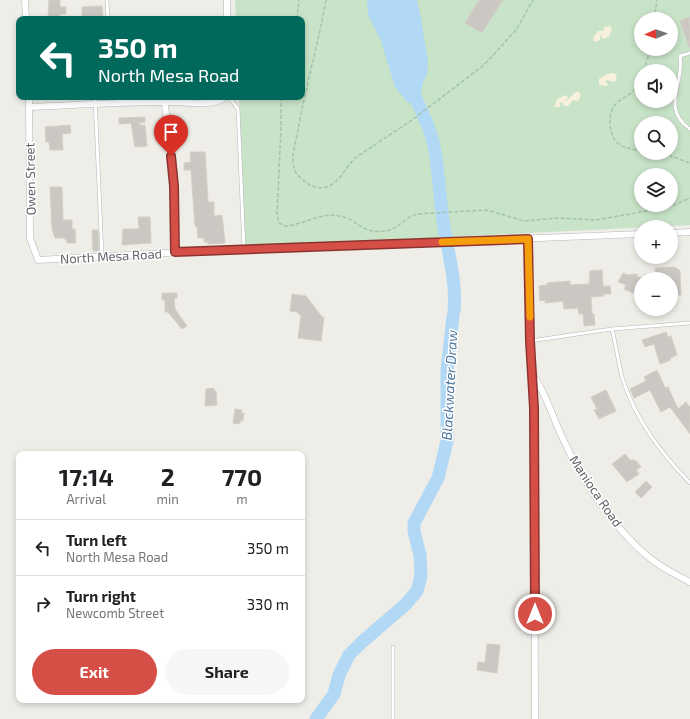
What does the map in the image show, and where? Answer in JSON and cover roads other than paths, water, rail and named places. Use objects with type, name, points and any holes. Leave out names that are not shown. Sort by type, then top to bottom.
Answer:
[{"type":"street","points":[[25,0],[26,16]]},
{"type":"street","points":[[227,0],[227,16]]},
{"type":"street","name":"Owen Street","points":[[29,100],[30,238],[38,260]]},
{"type":"street","points":[[29,107],[165,102],[218,102],[222,100]]},
{"type":"street","points":[[165,102],[165,114],[170,134],[174,186],[175,252]]},
{"type":"street","points":[[678,233],[690,232]]},
{"type":"street","name":"North Mesa Road","points":[[38,260],[175,252],[634,234]]},
{"type":"street","points":[[528,239],[530,341],[533,375],[535,719]]},
{"type":"street","name":"Manioca Road","points":[[533,375],[546,395],[573,462],[600,502],[629,538],[644,553],[657,564],[690,582]]},
{"type":"lane","points":[[108,0],[108,16]]},
{"type":"lane","points":[[690,53],[680,56],[681,72],[674,94],[674,104],[677,114],[690,129]]},
{"type":"lane","points":[[95,100],[102,256]]},
{"type":"lane","points":[[231,100],[238,109],[244,250]]},
{"type":"lane","points":[[530,341],[612,329],[690,324]]},
{"type":"lane","points":[[612,329],[623,378],[640,419],[665,456],[690,483]]},
{"type":"lane","points":[[393,647],[393,719]]},
{"type":"water","points":[[367,0],[417,0],[428,62],[427,74],[419,99],[412,103],[408,103],[395,87],[381,41],[368,15]]},
{"type":"waterway","name":"Blackwater Draw","points":[[411,86],[429,127],[435,151],[443,220],[453,276],[455,299],[454,311]]},
{"type":"waterway","name":"Blackwater Draw","points":[[316,719],[334,694],[339,675],[349,655],[406,604],[417,591],[421,576],[420,555],[414,531],[414,523],[438,478],[447,441],[447,370],[453,316]]}]
